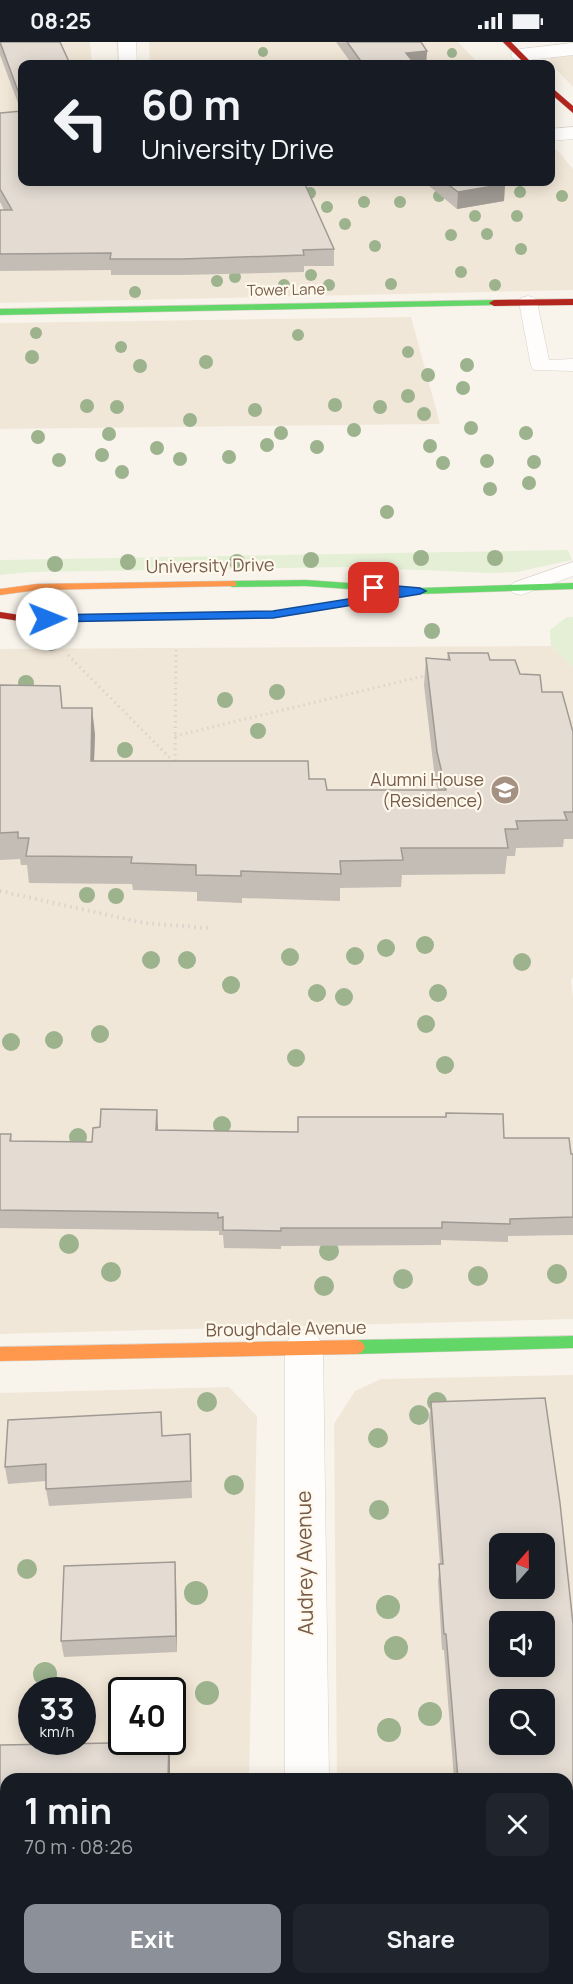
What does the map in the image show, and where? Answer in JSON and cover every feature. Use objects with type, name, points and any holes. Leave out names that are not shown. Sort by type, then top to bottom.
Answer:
[{"type":"street","points":[[127,42],[128,60]]},
{"type":"street","points":[[519,54],[573,49]]},
{"type":"street","points":[[555,93],[573,111]]},
{"type":"street","points":[[555,135],[573,133]]},
{"type":"street","name":"Tower Lane","points":[[0,312],[573,302]]},
{"type":"street","name":"University Drive","points":[[0,592],[37,587],[306,583],[420,591],[573,586]]},
{"type":"street","name":"University Drive","points":[[0,615],[26,619],[273,615],[420,591]]},
{"type":"street","name":"Broughdale Avenue","points":[[0,1354],[573,1342]]},
{"type":"street","name":"Audrey Avenue","points":[[304,1346],[307,1773]]},
{"type":"lane","points":[[528,302],[541,366],[573,365]]},
{"type":"lane","points":[[521,588],[573,569]]},
{"type":"path","points":[[175,771],[176,648]]},
{"type":"path","points":[[63,650],[175,763]]},
{"type":"path","points":[[175,736],[432,674]]},
{"type":"path","points":[[0,891],[144,922],[208,928]]},
{"type":"shaded area","points":[[0,42],[90,42],[92,60],[18,60],[18,186],[555,186],[555,150],[557,150],[573,169],[573,290],[0,303]]},
{"type":"shaded area","points":[[149,42],[458,42],[475,60],[150,60]]},
{"type":"shaded area","points":[[573,53],[573,87],[555,68],[555,60],[549,60],[553,56]]},
{"type":"shaded area","points":[[411,317],[440,424],[0,429],[0,323]]},
{"type":"shaded area","points":[[551,646],[573,667],[573,978],[571,980],[573,997],[573,1319],[0,1334],[0,649]]},
{"type":"shaded area","points":[[573,1375],[573,1773],[337,1773],[334,1424],[355,1391],[381,1379]]},
{"type":"shaded area","points":[[229,1387],[257,1416],[249,1773],[0,1773],[0,1393]]},
{"type":"green space","points":[[568,550],[572,560],[517,572],[348,567],[30,572],[0,575],[0,560]]},
{"type":"green space","points":[[567,617],[573,617],[573,667],[551,646],[550,630]]},
{"type":"building","points":[[0,42],[60,42],[68,60],[18,60],[18,91]]},
{"type":"building","points":[[347,42],[421,42],[427,51],[406,53],[412,60],[360,60]]},
{"type":"building","points":[[18,111],[18,186],[306,186],[334,249],[303,250],[304,255],[182,259],[110,259],[111,253],[0,254],[0,210],[12,210],[0,189],[0,113]]},
{"type":"building","points":[[450,186],[493,186],[458,192]]},
{"type":"building","name":"Alumni House (Residence)","points":[[448,653],[488,653],[490,660],[515,660],[520,674],[540,675],[542,692],[562,692],[573,732],[573,812],[564,812],[567,820],[516,821],[518,829],[505,829],[508,848],[401,848],[403,860],[340,861],[341,874],[241,871],[241,876],[196,875],[196,865],[131,863],[132,857],[26,856],[29,838],[18,838],[18,832],[0,833],[0,685],[60,686],[62,708],[92,708],[91,761],[308,761],[309,779],[325,779],[327,790],[446,790],[437,752],[426,658],[450,660]]},
{"type":"building","points":[[101,1109],[157,1110],[156,1130],[298,1132],[298,1117],[446,1117],[446,1113],[503,1114],[504,1138],[569,1138],[571,1154],[573,1154],[573,1217],[510,1219],[510,1224],[442,1222],[442,1228],[281,1228],[281,1231],[223,1230],[223,1217],[218,1218],[218,1213],[0,1210],[0,1134],[11,1134],[10,1141],[92,1142],[93,1128],[100,1127]]},
{"type":"building","points":[[545,1398],[560,1503],[573,1624],[573,1773],[458,1773],[439,1564],[443,1564],[431,1402]]},
{"type":"building","points":[[161,1412],[162,1436],[190,1434],[191,1481],[46,1489],[46,1464],[5,1467],[8,1420]]},
{"type":"building","points":[[175,1562],[176,1636],[61,1641],[64,1566]]},
{"type":"building","points":[[96,1743],[108,1743],[108,1755],[169,1755],[168,1773],[0,1773],[0,1745],[18,1745],[18,1755],[96,1755]]},
{"type":"traffic: fast","points":[[0,312],[494,303]]},
{"type":"traffic: fast","points":[[232,584],[306,583],[420,591],[573,586]]},
{"type":"traffic: fast","points":[[357,1347],[573,1342]]},
{"type":"traffic: slow","points":[[0,592],[37,587],[232,584]]},
{"type":"traffic: slow","points":[[0,1354],[357,1347]]},
{"type":"traffic: jam","points":[[507,42],[525,60]]},
{"type":"traffic: jam","points":[[555,93],[573,111]]},
{"type":"traffic: jam","points":[[494,303],[573,302]]},
{"type":"traffic: jam","points":[[0,615],[26,619],[273,615],[365,600]]},
{"type":"place","name":"Alumni House (Residence)","points":[[505,790]]},
{"type":"route","points":[[47,619],[273,615],[420,591],[374,588]]}]
